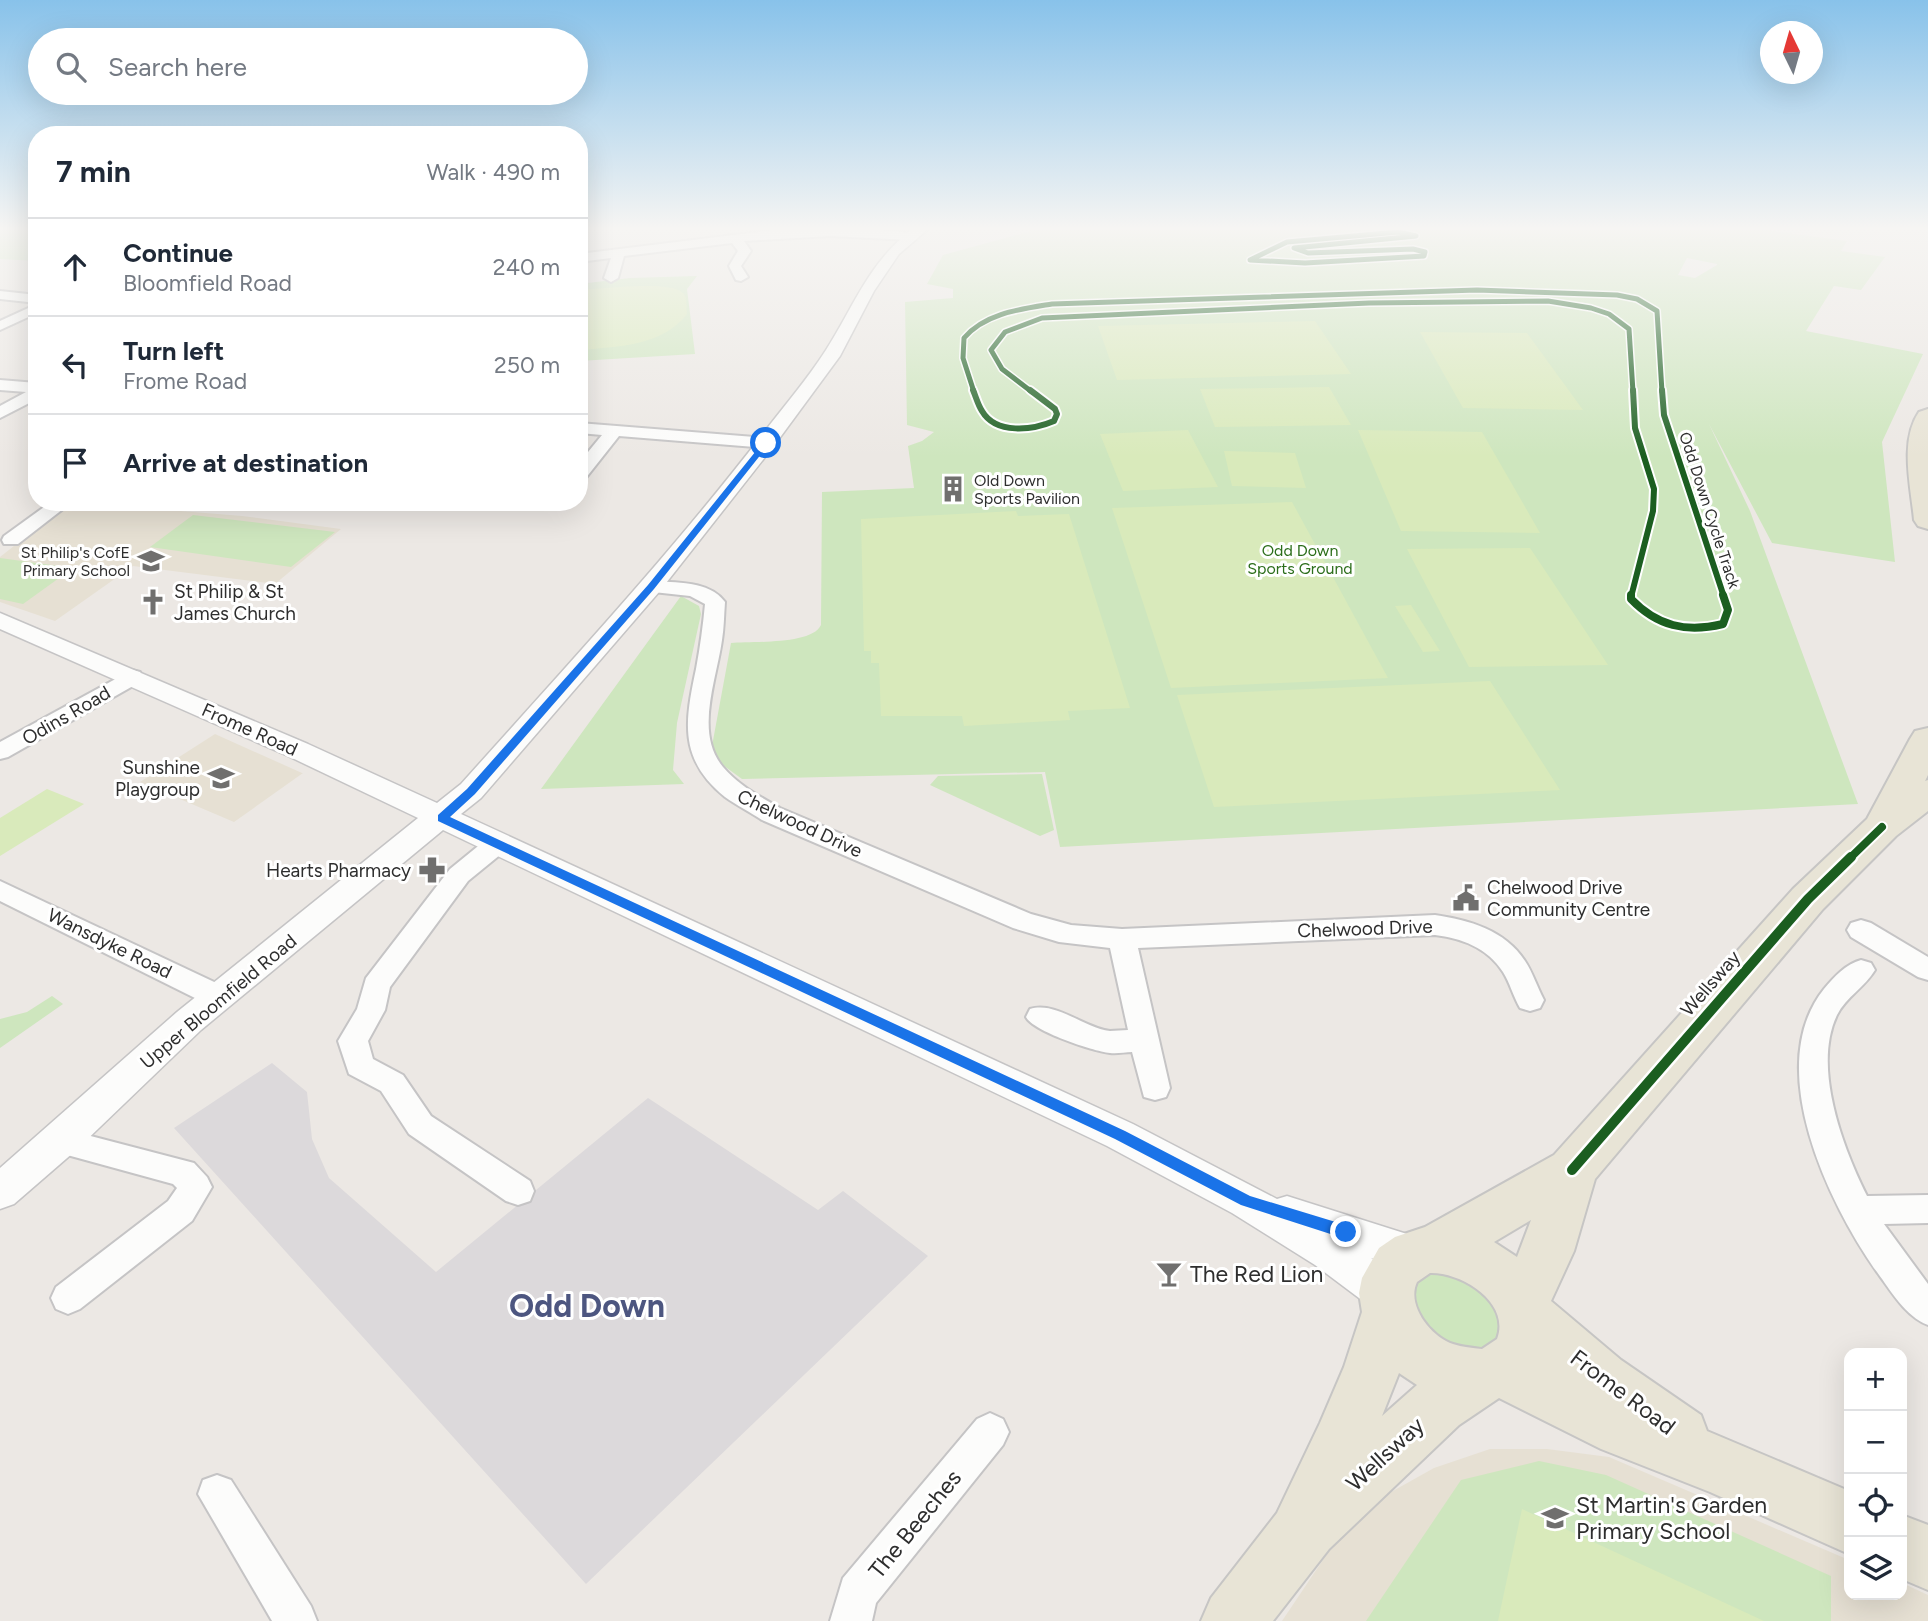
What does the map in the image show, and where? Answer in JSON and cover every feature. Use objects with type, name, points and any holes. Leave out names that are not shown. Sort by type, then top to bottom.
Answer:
[{"type":"main road","points":[[1928,416],[1921,451],[1928,520]]},
{"type":"main road","name":"Wellsway","points":[[1882,827],[1928,739]]},
{"type":"main road","name":"Wellsway","points":[[1295,1539],[1340,1447],[1377,1359],[1406,1277],[1573,1170],[1620,1111],[1808,899],[1882,827],[1928,792]]},
{"type":"main road","name":"Wellsway","points":[[1234,1621],[1295,1539],[1435,1407],[1490,1372],[1508,1366],[1521,1353],[1526,1338],[1523,1309],[1547,1251],[1573,1170]]},
{"type":"main road","points":[[1490,1372],[1458,1373],[1432,1363],[1400,1335],[1406,1277],[1467,1255],[1492,1268],[1510,1284],[1523,1309]]},
{"type":"main road","name":"Frome Road","points":[[1523,1309],[1601,1379],[1724,1467]]},
{"type":"main road","name":"Frome Road","points":[[1490,1372],[1622,1428],[1724,1467],[1844,1521]]},
{"type":"main road","points":[[1907,1548],[1928,1558]]},
{"type":"street","name":"Upper Bloomfield Road","points":[[0,1192],[219,996],[396,852],[442,818],[511,748],[651,587],[766,443],[834,352],[858,306]]},
{"type":"street","points":[[0,326],[28,312]]},
{"type":"street","points":[[0,385],[28,389]]},
{"type":"street","points":[[0,413],[28,396]]},
{"type":"street","points":[[588,429],[766,443]]},
{"type":"street","points":[[588,463],[614,430]]},
{"type":"street","points":[[11,540],[51,511]]},
{"type":"street","name":"Chelwood Drive","points":[[651,587],[695,591],[706,594],[715,601],[698,714],[699,746],[718,780],[740,798],[771,814],[1049,932],[1077,937],[1122,939],[1436,925],[1458,927],[1497,948],[1514,967],[1523,992],[1530,1000]]},
{"type":"street","name":"Frome Road","points":[[0,620],[251,729],[1120,1135],[1246,1201],[1330,1252],[1406,1277]]},
{"type":"street","name":"Odins Road","points":[[0,752],[132,677]]},
{"type":"street","points":[[497,844],[459,875],[376,985],[371,1010],[354,1041],[360,1066],[392,1083],[420,1125],[518,1191]]},
{"type":"street","name":"Wansdyke Road","points":[[0,890],[219,996]]},
{"type":"street","points":[[1861,930],[1928,970]]},
{"type":"street","points":[[1122,939],[1155,1088]]},
{"type":"street","points":[[1861,970],[1843,986],[1821,1017],[1812,1053],[1816,1096],[1829,1150],[1856,1210],[1885,1256],[1928,1309]]},
{"type":"street","points":[[1040,1017],[1110,1042],[1144,1040]]},
{"type":"street","points":[[60,1141],[183,1173],[196,1187],[180,1211],[68,1298]]},
{"type":"street","points":[[1856,1210],[1928,1209]]},
{"type":"street","name":"The Beeches","points":[[851,1621],[858,1593],[990,1432]]},
{"type":"street","points":[[217,1494],[296,1621]]},
{"type":"shaded area","name":"St Philip's CofE Primary School","points":[[59,511],[181,511],[341,529],[275,584],[133,566],[55,621],[0,602],[0,557]]},
{"type":"shaded area","name":"Sunshine Playgroup","points":[[215,734],[303,773],[234,822],[140,782]]},
{"type":"shaded area","points":[[272,1063],[307,1092],[312,1139],[329,1178],[436,1272],[648,1098],[818,1210],[843,1191],[928,1256],[586,1584],[174,1128]]},
{"type":"shaded area","name":"St Martin's Garden Primary School","points":[[1490,1449],[1547,1449],[1609,1457],[1844,1558],[1844,1600],[1907,1600],[1907,1585],[1928,1595],[1928,1621],[1282,1621],[1339,1536],[1375,1501],[1434,1468]]},
{"type":"green space","points":[[588,306],[689,306],[695,354],[588,360]]},
{"type":"green space","points":[[588,306],[687,306],[687,314],[665,333],[623,346],[588,349]]},
{"type":"green space","name":"Odd Down Sports Ground","points":[[905,306],[1822,306],[1806,331],[1923,354],[1882,442],[1895,562],[1772,543],[1709,424],[1750,511],[1858,804],[1060,847],[1045,772],[742,779],[720,763],[712,746],[731,643],[794,639],[806,636],[821,625],[822,492],[914,488],[908,446],[922,441],[934,432],[907,425]]},
{"type":"green space","points":[[1315,321],[1351,374],[1117,380],[1098,326]]},
{"type":"green space","points":[[1420,332],[1527,333],[1583,410],[1463,408]]},
{"type":"green space","points":[[1329,387],[1351,425],[1215,427],[1200,389]]},
{"type":"green space","points":[[1188,430],[1218,487],[1123,491],[1100,434]]},
{"type":"green space","points":[[1358,430],[1482,432],[1540,533],[1401,531]]},
{"type":"green space","points":[[1224,451],[1295,453],[1306,488],[1232,486]]},
{"type":"green space","points":[[1292,502],[1388,678],[1171,688],[1112,508]]},
{"type":"green space","points":[[1016,511],[1018,516],[1069,514],[1130,708],[1068,711],[1070,720],[964,726],[962,716],[881,716],[879,663],[871,663],[871,651],[864,651],[861,519]]},
{"type":"green space","points":[[193,515],[335,532],[291,567],[150,547]]},
{"type":"green space","points":[[1530,548],[1608,665],[1469,667],[1407,549]]},
{"type":"green space","points":[[0,558],[73,568],[23,604],[0,599]]},
{"type":"green space","points":[[681,596],[699,606],[701,614],[677,723],[673,770],[684,784],[541,789]]},
{"type":"green space","points":[[1411,605],[1440,651],[1423,652],[1395,606]]},
{"type":"green space","points":[[1490,681],[1560,790],[1214,807],[1177,695]]},
{"type":"green space","points":[[1042,774],[1054,830],[1040,836],[930,785],[938,776]]},
{"type":"green space","points":[[47,789],[84,804],[0,856],[0,818]]},
{"type":"green space","points":[[52,996],[63,1004],[0,1048],[0,1019],[27,1012]]},
{"type":"green space","points":[[1425,1270],[1467,1273],[1506,1318],[1493,1352],[1428,1345],[1405,1289]]},
{"type":"green space","name":"St Martin's Garden Primary School","points":[[1539,1461],[1606,1475],[1831,1576],[1831,1621],[1366,1621],[1461,1480]]},
{"type":"green space","points":[[1522,1509],[1764,1621],[1498,1621]]},
{"type":"cycle path","name":"Odd Down Cycle Track","points":[[1043,306],[997,316],[972,329],[964,338],[963,358],[982,412],[998,424],[1016,429],[1036,428],[1054,421],[1057,414],[1055,409],[1002,369],[991,350],[999,336],[1019,325],[1042,318],[1311,306]]},
{"type":"cycle path","name":"Odd Down Cycle Track","points":[[1577,306],[1609,314],[1629,329],[1635,428],[1654,489],[1653,511],[1631,589],[1631,599],[1640,609],[1661,623],[1685,629],[1710,627],[1723,624],[1728,610],[1664,415],[1657,311],[1648,306]]},
{"type":"cycle path","points":[[1572,1170],[1808,899],[1882,827]]},
{"type":"place","name":"Old Down Sports Pavilion","points":[[953,489]]},
{"type":"place","name":"St Philip's CofE Primary School","points":[[151,561]]},
{"type":"place","name":"St Philip & St James Church","points":[[153,602]]},
{"type":"place","name":"Sunshine Playgroup","points":[[221,778]]},
{"type":"place","name":"Hearts Pharmacy","points":[[432,870]]},
{"type":"place","name":"Chelwood Drive Community Centre","points":[[1466,898]]},
{"type":"place","name":"The Red Lion","points":[[1169,1274]]},
{"type":"place","name":"St Martin's Garden Primary School","points":[[1555,1518]]},
{"type":"district","name":"Odd Down","points":[[587,1306]]},
{"type":"route","points":[[766,443],[651,587],[575,676],[471,791],[442,818],[1120,1135],[1246,1201],[1346,1232]]}]
